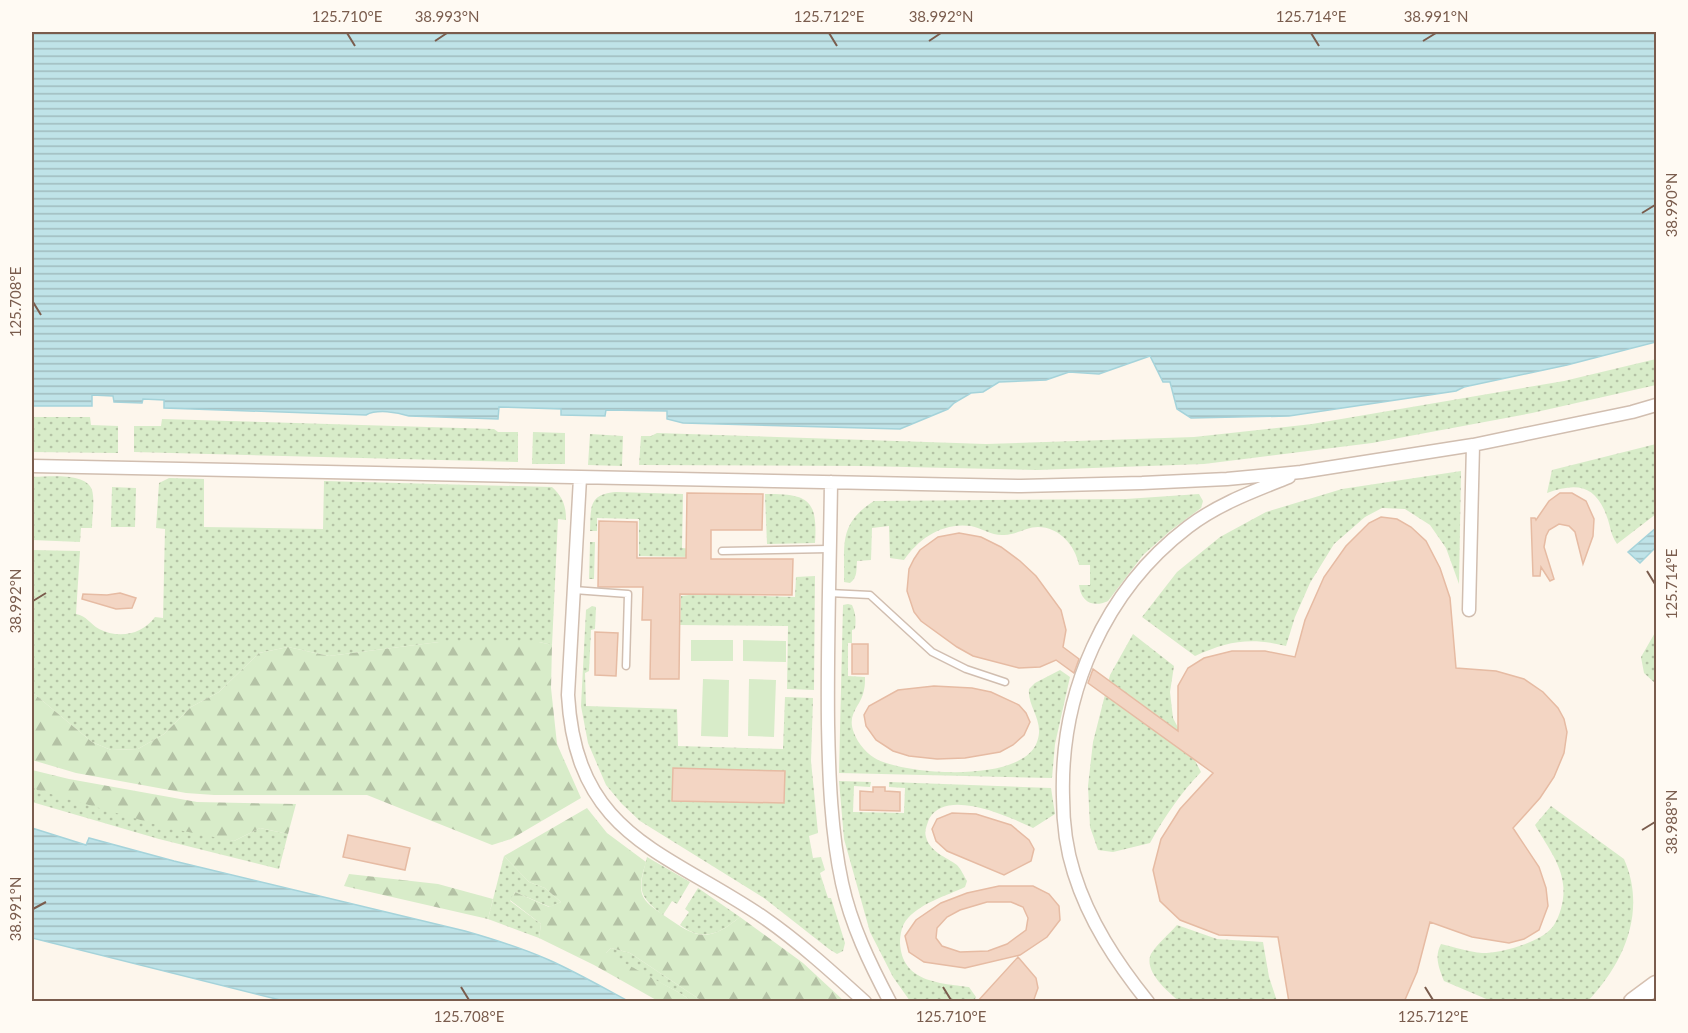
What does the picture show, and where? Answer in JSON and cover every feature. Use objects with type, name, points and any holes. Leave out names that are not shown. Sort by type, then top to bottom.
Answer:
[{"type":"street","points":[[32,466],[1043,486],[1216,479],[1301,472],[1473,445],[1656,405]]},
{"type":"street","points":[[1469,610],[1473,445]]},
{"type":"street","points":[[1148,1002],[1127,976],[1104,941],[1082,896],[1066,843],[1062,764],[1065,737],[1078,681],[1087,657],[1116,605],[1133,581],[1167,545],[1188,527],[1217,509],[1242,496],[1301,472]]},
{"type":"street","points":[[580,478],[568,695],[569,721],[579,762],[595,795],[627,831],[657,853],[764,917],[820,961],[865,1002]]},
{"type":"street","points":[[831,482],[829,778],[838,860],[849,909],[864,950],[890,1002]]},
{"type":"street","points":[[1633,1002],[1656,985]]},
{"type":"lane","points":[[722,551],[830,549]]},
{"type":"lane","points":[[574,590],[628,594],[626,666]]},
{"type":"lane","points":[[829,593],[870,595],[932,652],[966,669],[1005,682]]},
{"type":"green space","points":[[1656,359],[1656,385],[1532,413],[1372,443],[1204,464],[1037,470],[862,466],[639,465],[641,436],[651,436],[657,433],[986,444],[1194,437],[1312,424],[1564,381]]},
{"type":"green space","points":[[32,417],[90,417],[91,425],[118,426],[118,453],[32,452]]},
{"type":"green space","points":[[162,419],[494,429],[498,432],[518,432],[518,462],[134,452],[134,426],[161,426]]},
{"type":"green space","points":[[533,432],[565,433],[565,464],[532,464]]},
{"type":"green space","points":[[590,434],[623,436],[622,466],[588,465]]},
{"type":"green space","points":[[1656,444],[1656,514],[1617,544],[1602,506],[1591,492],[1576,487],[1547,493],[1552,470]]},
{"type":"green space","points":[[1461,471],[1459,584],[1446,548],[1430,525],[1405,509],[1382,508],[1365,517],[1334,544],[1310,583],[1295,617],[1286,646],[1250,641],[1239,642],[1195,656],[1142,617],[1177,572],[1220,537],[1266,512],[1342,489]]},
{"type":"green space","points":[[32,477],[74,478],[88,484],[92,490],[93,499],[92,528],[81,528],[80,542],[32,540]]},
{"type":"green space","points":[[169,478],[204,479],[204,527],[323,529],[324,481],[552,487],[563,502],[566,520],[558,519],[552,645],[539,642],[439,642],[329,656],[288,647],[259,653],[219,692],[191,707],[164,734],[138,749],[111,750],[92,742],[32,692],[32,550],[80,551],[76,614],[83,616],[99,629],[114,634],[129,634],[143,628],[155,617],[163,618],[165,529],[156,528],[159,483]]},
{"type":"green space","points":[[112,487],[136,488],[135,527],[111,527]]},
{"type":"green space","points":[[607,493],[683,494],[682,548],[696,549],[696,594],[795,597],[796,577],[815,576],[814,690],[787,689],[788,626],[680,625],[681,596],[689,595],[690,557],[639,556],[639,519],[597,518],[597,531],[590,531],[591,509],[596,499]]},
{"type":"green space","points":[[765,494],[791,495],[807,502],[814,516],[815,543],[767,544]]},
{"type":"green space","points":[[1199,494],[1203,501],[1201,508],[1143,555],[1108,601],[1103,603],[1089,602],[1080,591],[1079,585],[1090,585],[1090,565],[1079,565],[1070,544],[1059,534],[1053,530],[1038,527],[1002,535],[961,525],[941,529],[924,539],[904,560],[890,558],[889,526],[872,528],[871,560],[857,561],[854,578],[850,583],[844,582],[844,546],[849,527],[854,518],[874,501],[1126,499]]},
{"type":"green space","points":[[590,542],[595,542],[594,579],[589,579]]},
{"type":"green space","points":[[843,605],[852,605],[856,620],[855,629],[852,630],[852,643],[848,643],[848,676],[865,677],[864,690],[853,715],[852,726],[858,741],[871,755],[894,765],[939,772],[989,770],[1010,764],[1027,755],[1037,742],[1039,727],[1029,689],[1035,683],[1060,670],[1070,677],[1055,744],[1052,778],[839,773]]},
{"type":"green space","points":[[592,606],[596,607],[595,629],[591,630],[589,671],[585,673],[586,706],[677,709],[678,746],[783,749],[785,697],[813,698],[811,761],[818,833],[809,836],[813,858],[821,857],[825,870],[820,873],[828,898],[831,898],[845,943],[843,951],[837,954],[829,949],[764,898],[640,821],[606,785],[588,743],[581,706],[586,610]]},
{"type":"green space","points":[[1656,631],[1656,684],[1644,673],[1641,657]]},
{"type":"green space","points":[[1133,634],[1174,666],[1170,692],[1173,718],[1201,772],[1173,806],[1150,843],[1113,852],[1098,850],[1090,827],[1088,786],[1093,742],[1110,675]]},
{"type":"green space","points":[[691,640],[733,640],[733,661],[691,661]]},
{"type":"green space","points":[[743,640],[786,641],[786,662],[743,661]]},
{"type":"green space","points":[[439,642],[539,642],[552,645],[551,688],[557,744],[581,798],[511,839],[492,845],[367,795],[186,793],[76,773],[32,760],[32,692],[92,742],[111,750],[138,749],[164,734],[191,707],[219,692],[259,653],[288,647],[329,656]]},
{"type":"green space","points":[[703,679],[729,680],[728,737],[701,736]]},
{"type":"green space","points":[[749,679],[776,680],[774,737],[748,736]]},
{"type":"green space","points":[[32,770],[197,802],[296,804],[288,834],[260,828],[234,841],[168,828],[37,790],[32,780]]},
{"type":"green space","points":[[32,780],[38,790],[234,841],[260,828],[288,834],[279,869],[159,839],[32,802]]},
{"type":"green space","points":[[839,781],[871,782],[870,787],[854,786],[853,812],[904,813],[905,788],[889,787],[889,782],[1051,788],[1055,814],[1033,828],[979,807],[963,805],[949,805],[937,810],[929,819],[925,832],[931,847],[957,865],[967,881],[965,887],[928,904],[908,918],[900,936],[902,956],[907,966],[924,978],[969,987],[976,997],[974,1001],[910,1001],[893,977],[870,932],[844,839]]},
{"type":"green space","points":[[1551,806],[1624,859],[1631,878],[1632,917],[1628,935],[1612,970],[1588,1001],[1491,1001],[1444,981],[1438,958],[1441,944],[1482,953],[1500,951],[1541,937],[1554,925],[1563,900],[1562,876],[1535,825]]},
{"type":"green space","points":[[587,808],[607,833],[646,862],[641,890],[645,900],[653,908],[683,928],[701,935],[718,932],[740,917],[803,963],[844,1001],[702,1001],[630,953],[611,948],[606,953],[692,1001],[658,1001],[594,965],[539,938],[541,924],[510,900],[515,892],[549,907],[561,902],[545,888],[529,882],[504,856]]},
{"type":"green space","points":[[504,856],[529,882],[545,888],[561,902],[550,907],[515,892],[510,901],[541,924],[539,938],[488,919]]},
{"type":"green space","points":[[647,857],[690,882],[677,904],[672,901],[663,915],[648,902],[642,890],[642,877]]},
{"type":"green space","points":[[349,874],[438,884],[493,899],[488,919],[344,886]]},
{"type":"green space","points":[[698,888],[740,917],[726,928],[712,934],[697,934],[680,925],[689,912],[685,909]]},
{"type":"green space","points":[[1177,925],[1217,939],[1263,942],[1269,977],[1277,1001],[1179,1001],[1158,981],[1149,961],[1154,950]]},
{"type":"green space","points":[[611,948],[630,953],[702,1001],[692,1001],[605,954]]},
{"type":"water","points":[[32,32],[1656,32],[1656,342],[1567,365],[1464,387],[1456,391],[1289,416],[1191,418],[1177,409],[1170,382],[1163,382],[1150,356],[1099,374],[1069,372],[1046,380],[999,382],[983,392],[971,393],[948,409],[900,429],[683,423],[667,419],[667,411],[606,410],[605,416],[561,415],[561,409],[499,407],[498,419],[409,416],[387,412],[366,415],[164,408],[164,400],[143,399],[142,403],[114,402],[113,396],[92,395],[92,406],[32,406]]},
{"type":"water","points":[[1656,528],[1656,547],[1640,563],[1628,552]]},
{"type":"water","points":[[32,828],[86,845],[89,838],[174,861],[476,934],[549,960],[628,1001],[284,1001],[32,938]]},
{"type":"building","points":[[687,493],[763,494],[762,530],[711,530],[711,559],[793,559],[792,595],[680,594],[679,679],[650,679],[651,620],[642,620],[643,587],[598,587],[599,521],[637,522],[637,558],[686,558]]},
{"type":"building","points":[[1560,493],[1572,493],[1586,501],[1594,519],[1593,536],[1583,564],[1575,532],[1569,526],[1559,524],[1549,530],[1544,547],[1554,579],[1550,581],[1541,567],[1540,576],[1533,576],[1531,518],[1536,520],[1549,501]]},
{"type":"building","points":[[1381,517],[1397,519],[1411,527],[1426,541],[1440,568],[1450,598],[1456,668],[1496,671],[1524,679],[1543,692],[1558,708],[1564,719],[1567,732],[1564,753],[1554,777],[1540,798],[1513,828],[1539,867],[1546,888],[1548,906],[1539,930],[1524,939],[1509,943],[1472,937],[1430,922],[1417,972],[1404,1002],[1289,1002],[1278,937],[1219,935],[1180,920],[1160,901],[1153,870],[1161,839],[1180,809],[1213,773],[1088,683],[1093,669],[1178,731],[1178,686],[1188,668],[1204,658],[1232,651],[1265,651],[1295,657],[1305,620],[1324,577],[1346,546],[1369,523]]},
{"type":"building","points":[[959,533],[981,537],[1001,547],[1036,576],[1061,610],[1066,630],[1063,647],[1079,659],[1074,673],[1056,660],[1040,667],[1019,668],[973,656],[921,621],[914,612],[907,591],[909,569],[920,550],[938,537]]},
{"type":"building","points":[[120,593],[136,598],[132,608],[116,609],[82,599],[83,594]]},
{"type":"building","points":[[595,632],[618,633],[616,676],[595,675]]},
{"type":"building","points":[[852,644],[868,644],[868,674],[852,674]]},
{"type":"building","points":[[934,686],[972,688],[991,692],[1019,705],[1030,722],[1024,735],[1013,745],[1000,752],[965,758],[937,759],[909,756],[893,751],[876,740],[866,726],[864,715],[869,706],[898,690]]},
{"type":"building","points":[[673,768],[785,771],[784,803],[672,801]]},
{"type":"building","points":[[873,787],[885,787],[885,791],[900,792],[900,811],[860,810],[860,791],[873,792]]},
{"type":"building","points":[[952,813],[976,814],[1011,825],[1029,840],[1034,849],[1031,861],[1004,875],[947,851],[936,841],[932,829],[937,819]]},
{"type":"building","points":[[348,835],[410,848],[405,870],[343,857]]},
{"type":"building","points":[[999,886],[1033,886],[1049,894],[1059,906],[1060,920],[1047,937],[1020,955],[965,968],[924,962],[909,952],[905,936],[916,920],[941,903],[967,893]],"holes":[[[987,902],[1011,902],[1023,907],[1028,918],[1026,930],[1007,944],[988,951],[960,952],[942,946],[936,938],[937,928],[947,917],[960,910]]]},
{"type":"building","points":[[1018,957],[1036,978],[1038,988],[1033,1002],[977,1002]]}]
